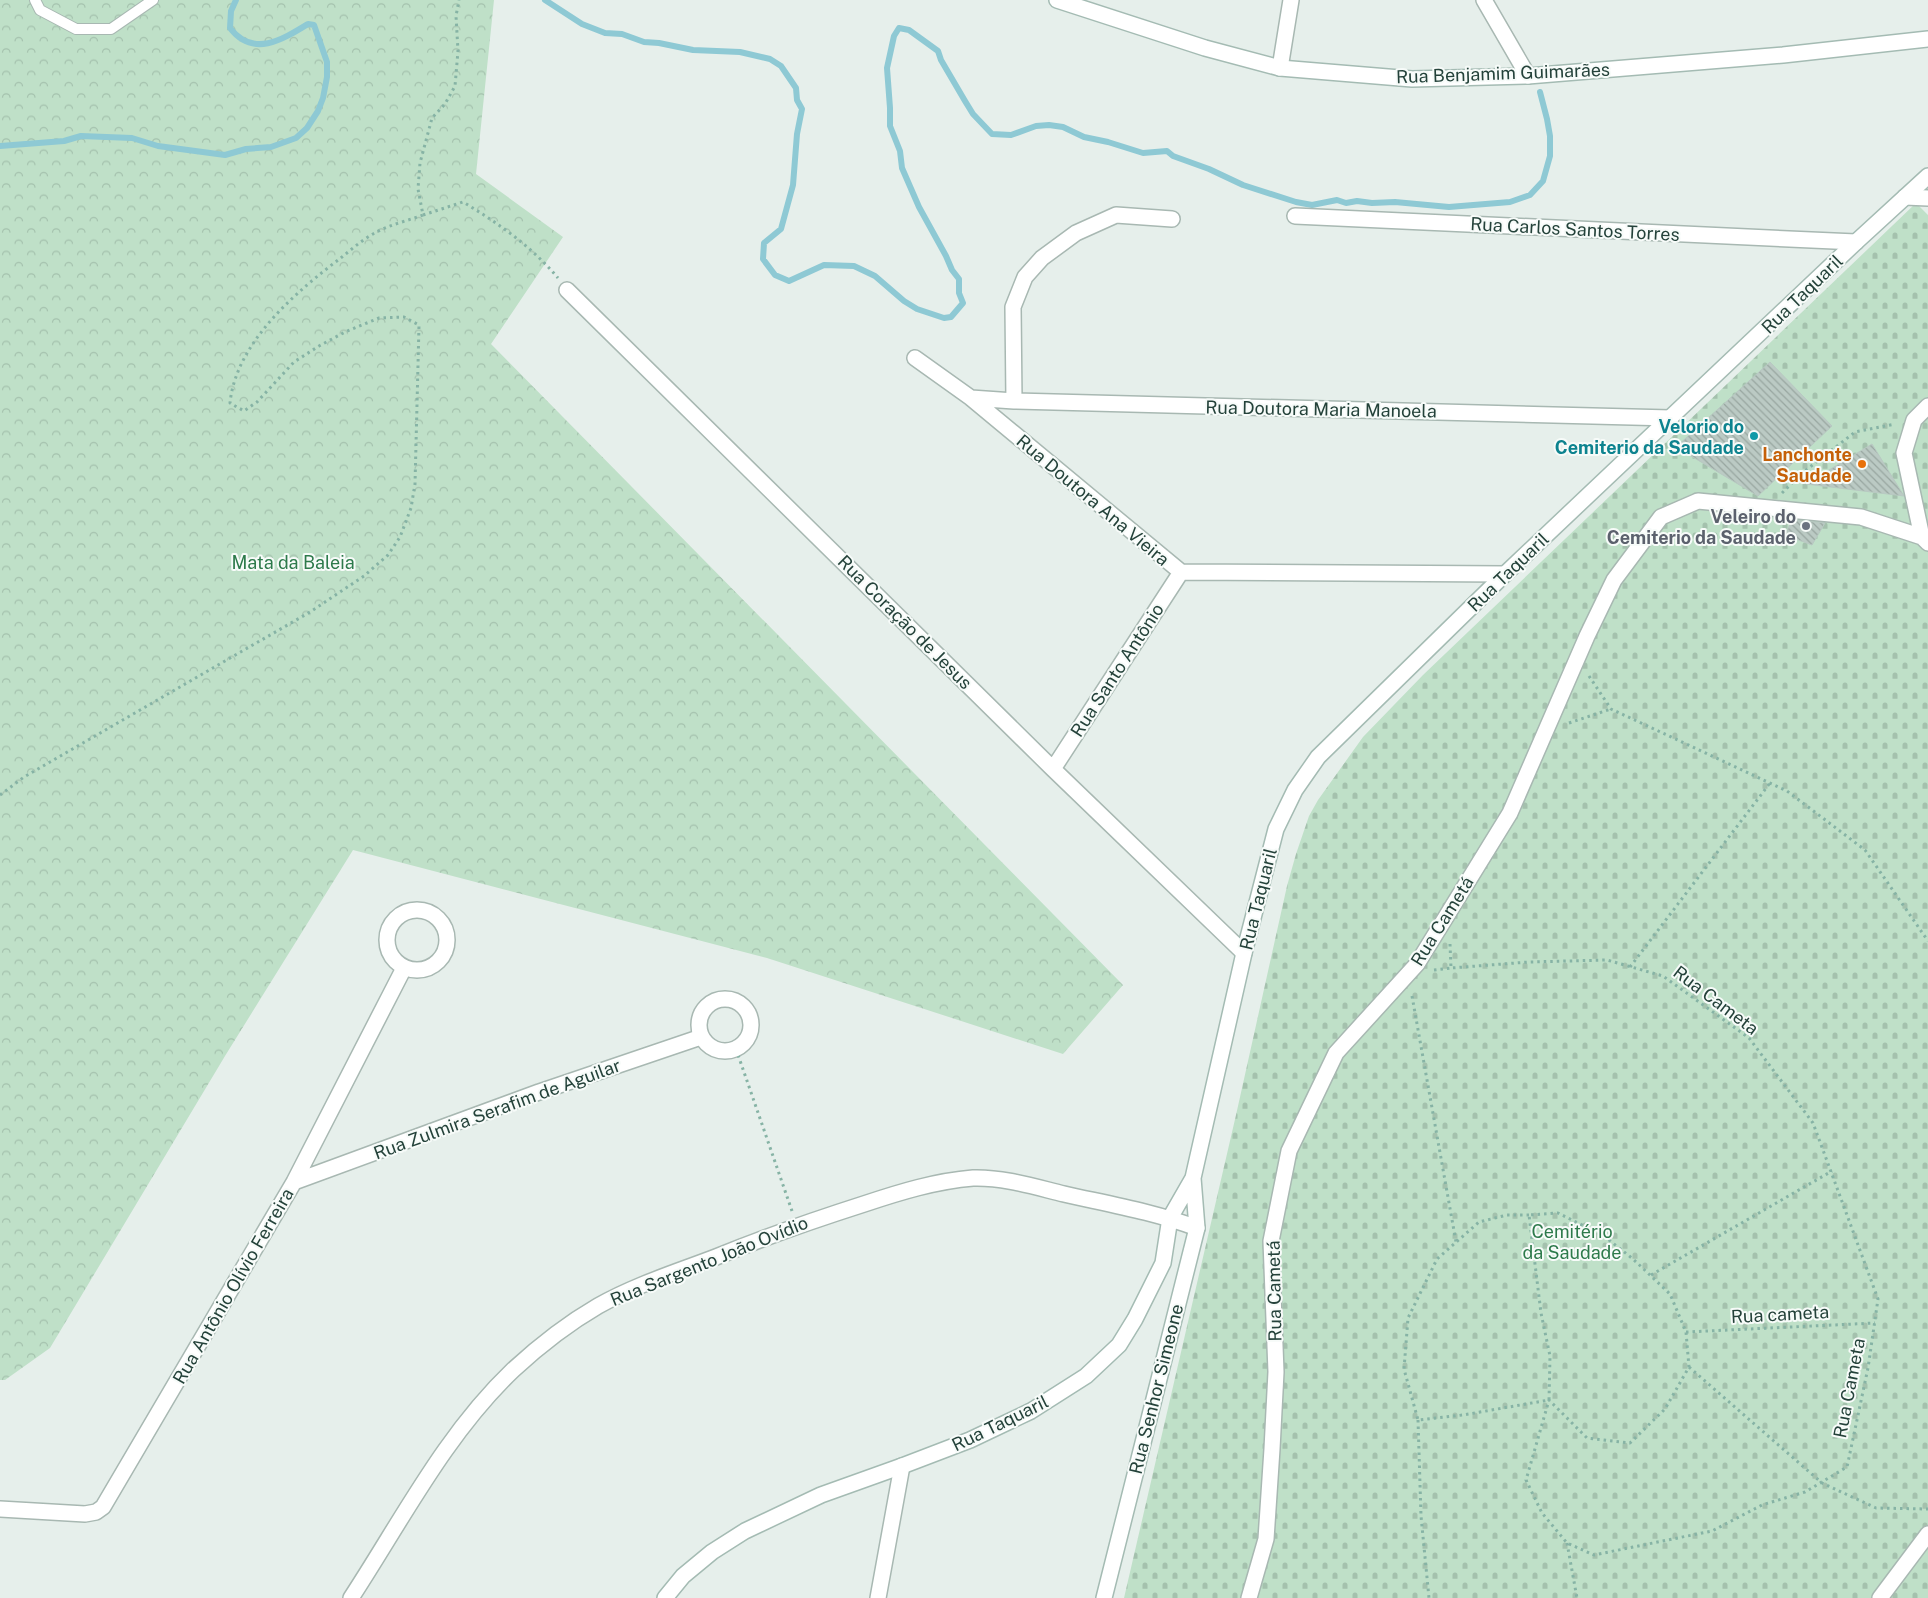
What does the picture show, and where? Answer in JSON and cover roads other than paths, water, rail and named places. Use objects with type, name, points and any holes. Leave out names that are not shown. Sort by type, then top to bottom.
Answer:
[{"type":"street","name":"Rua Benjamim Guimarães","points":[[1057,0],[1205,48],[1280,68],[1412,79],[1528,76],[1783,55],[1928,38]]},
{"type":"street","points":[[1280,68],[1291,0]]},
{"type":"street","points":[[1484,0],[1528,76]]},
{"type":"street","name":"Rua Taquaril","points":[[664,1598],[684,1576],[712,1552],[745,1530],[821,1495],[970,1440],[1032,1411],[1086,1376],[1119,1345],[1135,1319],[1163,1263],[1170,1218],[1193,1178],[1244,952],[1276,829],[1295,790],[1318,757],[1505,574],[1928,176]]},
{"type":"street","points":[[1905,197],[1928,198]]},
{"type":"street","points":[[1014,401],[1013,307],[1025,277],[1042,258],[1076,233],[1116,215],[1172,219]]},
{"type":"street","name":"Rua Carlos Santos Torres","points":[[1295,216],[1856,242]]},
{"type":"street","name":"Rua Coração de Jesus","points":[[568,290],[1053,768],[1244,952]]},
{"type":"street","name":"Rua Doutora Ana Vieira","points":[[915,358],[970,398],[1180,572],[1505,574]]},
{"type":"street","name":"Rua Doutora Maria Manoela","points":[[970,398],[1014,401],[1671,418]]},
{"type":"street","name":"Rua Cametá","points":[[1925,540],[1904,453],[1914,420],[1928,406]]},
{"type":"street","name":"Rua Cametá","points":[[1249,1598],[1266,1539],[1276,1372],[1271,1241],[1289,1151],[1336,1053],[1417,964],[1510,813],[1587,636],[1614,580],[1661,516],[1698,501],[1861,517],[1925,540]]},
{"type":"street","name":"Rua Santo Antônio","points":[[1053,768],[1180,572]]},
{"type":"street","points":[[421,909],[431,912],[444,925],[448,935],[448,945],[439,961],[430,967],[420,970],[404,968],[390,953],[387,942],[388,932],[398,916],[407,911],[421,909]]},
{"type":"street","name":"Rua Antônio Olívio Ferreira","points":[[0,1509],[85,1514],[96,1512],[103,1507],[294,1182],[404,968]]},
{"type":"street","points":[[727,998],[736,1000],[748,1013],[751,1027],[748,1036],[736,1049],[716,1050],[701,1037],[698,1028],[699,1019],[704,1008],[711,1002],[727,998]]},
{"type":"street","name":"Rua Zulmira Serafim de Aguilar","points":[[294,1182],[539,1092],[701,1037]]},
{"type":"street","name":"Rua Sargento João Ovídio","points":[[351,1598],[438,1460],[472,1414],[512,1371],[548,1339],[570,1322],[601,1304],[656,1280],[796,1225],[912,1189],[976,1178],[1006,1181],[1170,1218],[1197,1228]]},
{"type":"street","name":"Rua Senhor Simeone","points":[[1104,1598],[1197,1228],[1193,1178]]},
{"type":"street","points":[[878,1598],[902,1466]]},
{"type":"street","points":[[1880,1598],[1928,1534]]},
{"type":"lane","points":[[35,0],[40,10],[76,29],[110,29],[153,0]]},
{"type":"waterway","points":[[0,146],[64,141],[81,136],[132,138],[158,146],[225,155],[246,149],[271,147],[296,138],[307,128],[318,111],[323,98],[327,77],[327,62],[314,25],[308,24],[288,36],[268,43],[248,42],[239,37],[230,28],[231,11],[236,0]]},
{"type":"waterway","points":[[545,0],[582,24],[605,33],[622,34],[644,42],[693,50],[740,52],[770,59],[781,66],[796,88],[797,100],[802,109],[797,134],[793,185],[781,229],[764,243],[763,259],[775,275],[789,281],[824,265],[854,266],[875,276],[904,301],[917,309],[944,318],[951,317],[963,303],[959,293],[959,279],[952,270],[919,207],[902,168],[900,151],[890,126],[887,68],[894,36],[899,28],[909,30],[938,51],[941,60],[973,114],[992,134],[1011,135],[1036,126],[1063,127],[1084,137],[1143,153],[1167,151],[1173,156],[1209,169],[1243,185],[1296,202],[1312,205],[1337,200],[1346,203],[1357,201],[1372,203],[1395,202],[1449,207],[1510,202],[1530,195],[1543,181],[1550,156],[1550,136],[1540,92]]},
{"type":"place","name":"Velorio do Cemiterio da Saudade","points":[[1754,436]]},
{"type":"place","name":"Lanchonte Saudade","points":[[1862,464]]},
{"type":"place","name":"Veleiro do Cemiterio da Saudade","points":[[1806,526]]},
{"type":"park label","name":"Mata da Baleia","points":[[293,562]]},
{"type":"park label","name":"Cemitério da Saudade","points":[[1572,1241]]}]
